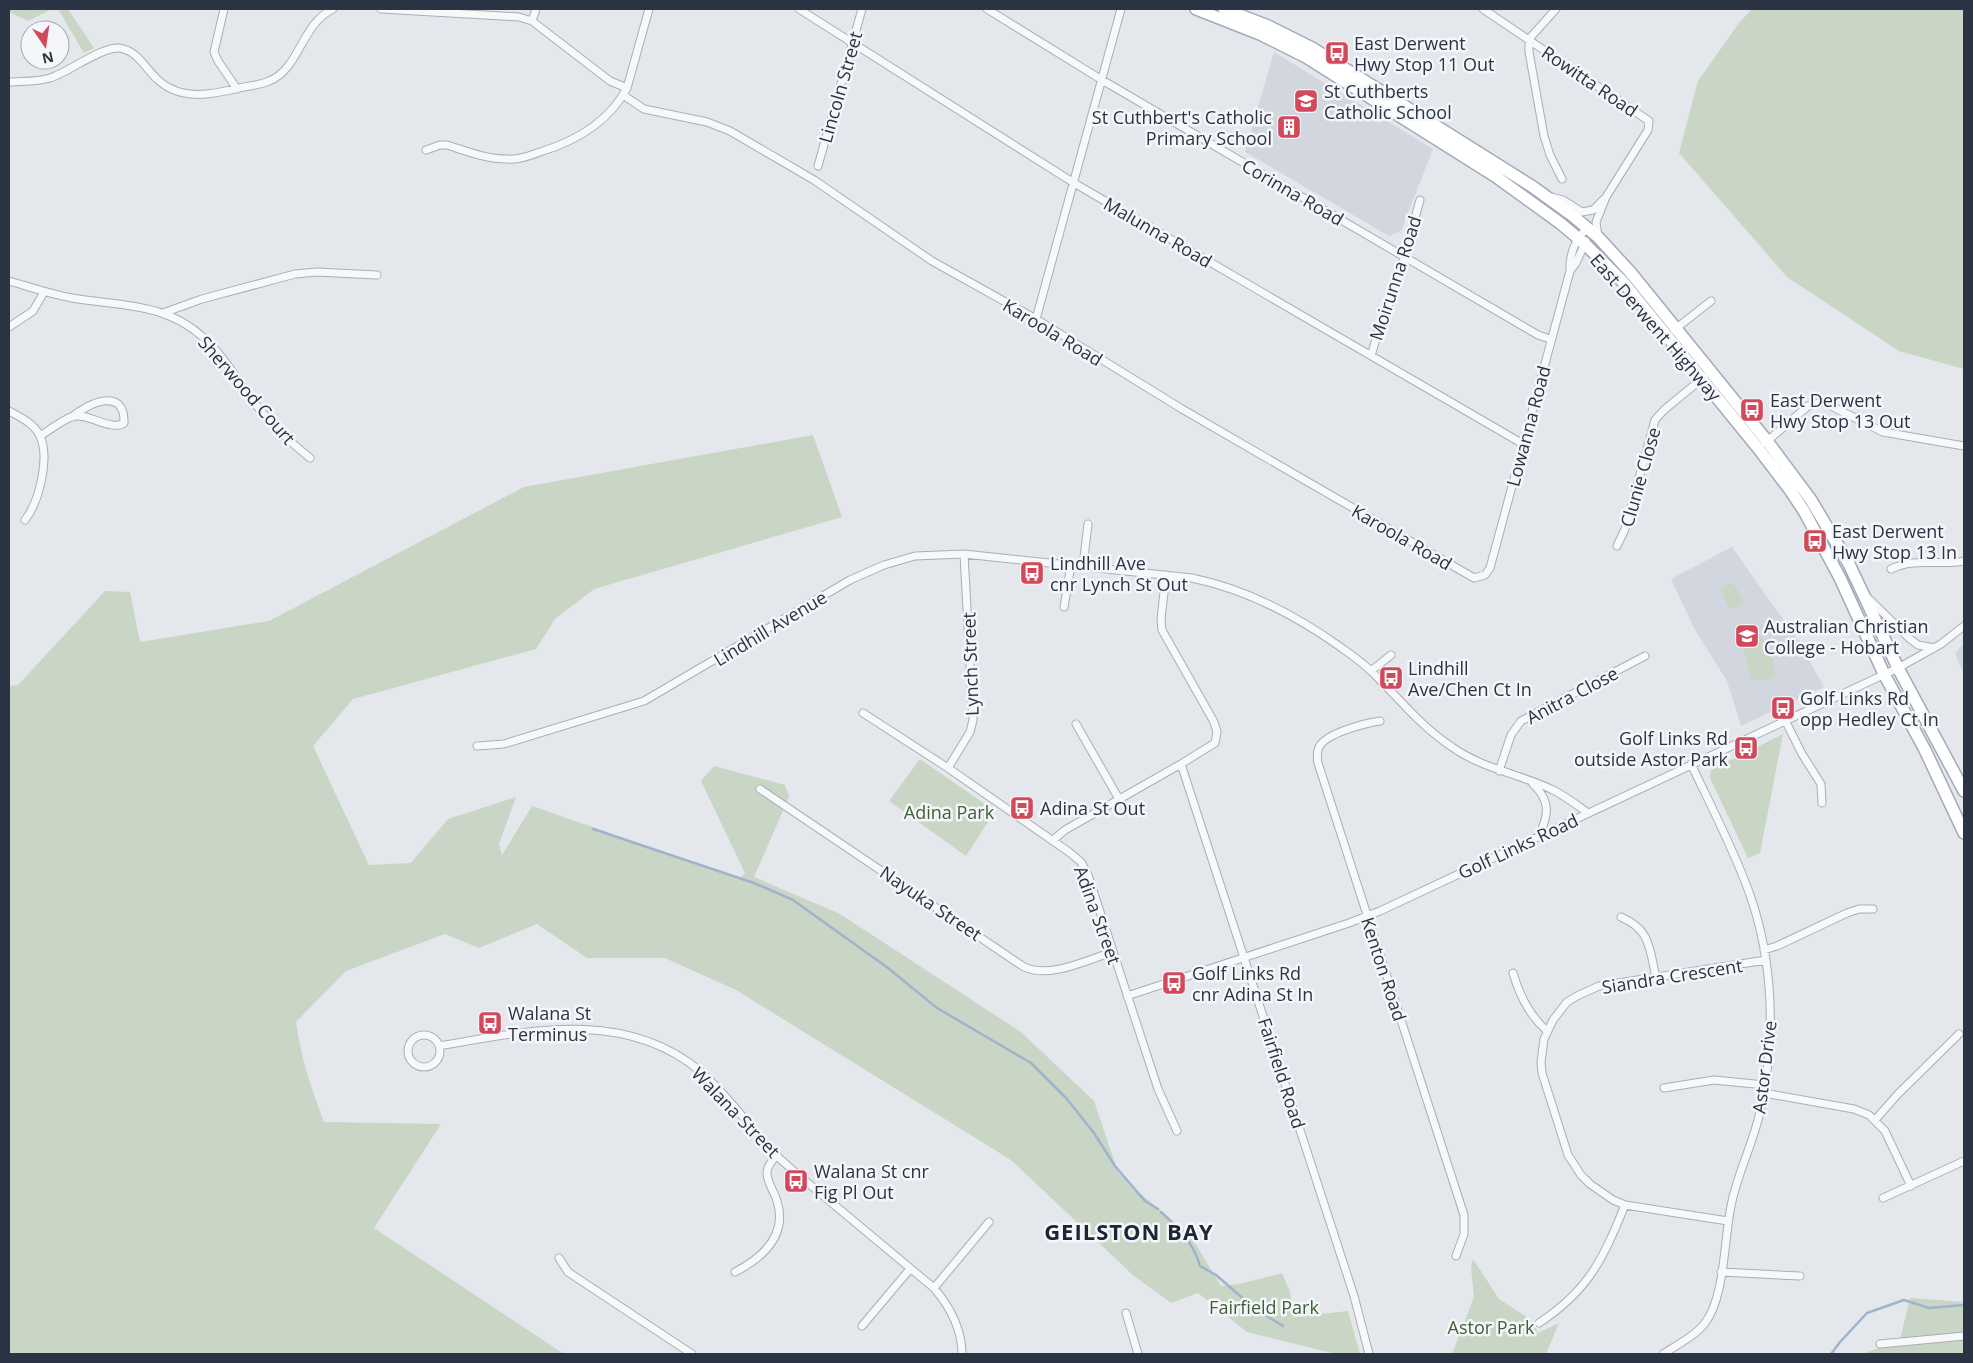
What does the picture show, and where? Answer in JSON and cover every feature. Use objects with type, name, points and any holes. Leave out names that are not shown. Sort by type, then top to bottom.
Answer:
[{"type":"main road","name":"East Derwent Highway","points":[[1196,9],[1278,42],[1317,63],[1495,176],[1581,241],[1623,282],[1671,332],[1763,445],[1797,480],[1831,532],[1898,668],[1964,790]]},
{"type":"main road","name":"East Derwent Highway","points":[[1224,9],[1268,26],[1312,48],[1545,196],[1598,237],[1631,273],[1671,332]]},
{"type":"main road","name":"East Derwent Highway","points":[[1763,445],[1816,532],[1840,578],[1884,674],[1925,750],[1964,833]]},
{"type":"street","points":[[224,9],[214,52],[237,89]]},
{"type":"street","points":[[9,82],[50,78],[101,53],[118,48],[132,53],[157,79],[175,91],[183,93],[209,94],[268,82],[284,71],[304,36],[332,9]]},
{"type":"street","points":[[381,9],[518,18],[532,21],[610,81],[627,88]]},
{"type":"street","points":[[532,21],[536,9]]},
{"type":"street","points":[[426,150],[440,145],[447,145],[499,159],[517,159],[577,138],[603,119],[615,107],[627,88],[649,9]]},
{"type":"street","name":"Malunna Road","points":[[799,9],[1074,183],[1523,444]]},
{"type":"street","name":"Lincoln Street","points":[[818,166],[862,9]]},
{"type":"street","name":"Corinna Road","points":[[987,9],[1102,80],[1538,335],[1550,339]]},
{"type":"street","points":[[1036,319],[1121,9]]},
{"type":"street","name":"Rowitta Road","points":[[1483,9],[1649,121],[1648,130],[1606,197],[1596,222],[1598,237]]},
{"type":"street","points":[[1556,9],[1530,39],[1529,59],[1544,136],[1550,155],[1562,179]]},
{"type":"street","name":"Karoola Road","points":[[623,95],[644,109],[707,122],[730,131],[814,180],[932,261],[1036,319],[1174,404],[1468,575],[1474,578],[1481,577]]},
{"type":"street","name":"Rowitta Road","points":[[1545,196],[1563,200],[1582,212],[1593,210],[1606,197]]},
{"type":"street","name":"Moirunna Road","points":[[1371,356],[1396,286],[1420,200]]},
{"type":"street","name":"Lowanna Road","points":[[1481,577],[1490,568],[1550,339],[1570,271],[1576,263],[1581,241],[1587,228]]},
{"type":"street","points":[[163,313],[202,299],[294,274],[317,272],[377,275]]},
{"type":"street","name":"Sherwood Court","points":[[9,281],[44,292],[94,301],[132,305],[163,313],[178,320],[204,337],[220,354],[273,425],[310,458]]},
{"type":"street","points":[[9,327],[33,311],[44,292]]},
{"type":"street","points":[[1671,332],[1711,301]]},
{"type":"street","name":"Clunie Close","points":[[1617,546],[1625,529],[1655,420],[1664,410],[1707,375]]},
{"type":"street","points":[[40,436],[72,417],[88,404],[106,400],[118,406],[124,417],[124,423],[118,426],[89,418],[72,417]]},
{"type":"street","points":[[1763,445],[1808,406],[1823,402],[1883,432],[1964,446]]},
{"type":"street","points":[[9,411],[31,424],[40,436],[44,450],[43,469],[36,500],[25,520]]},
{"type":"street","points":[[1083,566],[1088,524]]},
{"type":"street","name":"Lindhill Avenue","points":[[476,746],[504,744],[644,701],[869,570],[915,556],[964,554],[1166,575],[1212,583],[1283,611],[1306,624],[1371,671],[1403,706],[1433,734],[1469,758],[1498,771],[1554,791],[1588,813]]},
{"type":"street","name":"Lynch Street","points":[[948,768],[970,732],[973,720],[964,554]]},
{"type":"street","points":[[1891,569],[1902,564],[1917,561],[1943,563],[1964,561]]},
{"type":"street","points":[[1064,607],[1071,565]]},
{"type":"street","points":[[1053,840],[1065,830],[1214,743],[1217,732],[1214,722],[1162,630],[1161,619],[1166,575]]},
{"type":"street","points":[[1861,592],[1910,639],[1918,645],[1935,648]]},
{"type":"street","name":"Golf Links Road","points":[[1127,996],[1367,916],[1898,668],[1954,636],[1964,626]]},
{"type":"street","points":[[1371,671],[1390,655]]},
{"type":"street","name":"Anitra Close","points":[[1498,771],[1511,735],[1521,721],[1645,656]]},
{"type":"street","name":"Adina Street","points":[[862,713],[948,768],[1053,840],[1076,856],[1085,867],[1158,1089],[1177,1131]]},
{"type":"street","points":[[1785,720],[1802,754],[1821,784],[1822,803]]},
{"type":"street","name":"Kenton Road","points":[[1380,721],[1358,725],[1326,740],[1319,748],[1317,757],[1464,1215],[1464,1234],[1456,1256]]},
{"type":"street","points":[[1076,724],[1119,798]]},
{"type":"street","name":"Fairfield Road","points":[[1181,764],[1354,1296],[1369,1354]]},
{"type":"street","name":"Astor Drive","points":[[1663,1354],[1696,1332],[1705,1323],[1716,1302],[1728,1221],[1734,1196],[1754,1137],[1764,1089],[1771,1029],[1766,960],[1756,914],[1736,858],[1691,764]]},
{"type":"street","points":[[1531,782],[1541,792],[1546,808],[1544,825],[1537,837]]},
{"type":"street","name":"Nayuka Street","points":[[760,789],[1030,969],[1041,972],[1055,970],[1113,952]]},
{"type":"street","points":[[1764,950],[1777,946],[1847,913],[1859,909],[1873,909]]},
{"type":"street","points":[[1621,917],[1634,923],[1644,933],[1656,977]]},
{"type":"street","name":"Siandra Crescent","points":[[1728,1221],[1625,1205],[1614,1200],[1581,1176],[1568,1155],[1542,1073],[1542,1051],[1547,1031],[1563,1007],[1577,996],[1599,986],[1766,960]]},
{"type":"street","points":[[1513,973],[1519,991],[1534,1017],[1547,1031]]},
{"type":"street","name":"Walana Street","points":[[439,1046],[508,1034],[572,1029],[613,1031],[644,1039],[682,1058],[702,1073],[776,1155],[934,1288],[946,1303],[957,1325],[962,1354]]},
{"type":"street","points":[[1875,1120],[1898,1094],[1959,1034]]},
{"type":"street","points":[[424,1035],[434,1038],[439,1046],[440,1052],[436,1062],[427,1067],[416,1066],[409,1057],[409,1046],[419,1036],[424,1035]]},
{"type":"street","points":[[1664,1088],[1714,1080],[1764,1089],[1863,1112],[1875,1120],[1888,1138],[1911,1186]]},
{"type":"street","points":[[735,1272],[762,1256],[770,1246],[775,1235],[778,1223],[778,1204],[767,1177],[767,1171],[769,1164],[776,1155]]},
{"type":"street","points":[[1883,1198],[1964,1161]]},
{"type":"street","points":[[1539,1323],[1562,1306],[1590,1276],[1608,1247],[1625,1205]]},
{"type":"street","points":[[934,1288],[989,1222]]},
{"type":"street","points":[[559,1258],[568,1272],[692,1354]]},
{"type":"street","points":[[862,1326],[910,1269]]},
{"type":"street","points":[[1721,1272],[1800,1276]]},
{"type":"street","points":[[1126,1313],[1138,1354]]},
{"type":"street","points":[[1880,1344],[1964,1336]]},
{"type":"shaded area","name":"St Cuthberts Catholic School","points":[[1274,52],[1433,149],[1401,231],[1389,236],[1245,152]]},
{"type":"shaded area","name":"Australian Christian College - Hobart","points":[[1732,547],[1799,642],[1824,687],[1741,726],[1727,681],[1695,630],[1671,579]]},
{"type":"shaded area","points":[[1964,643],[1964,674],[1955,653]]},
{"type":"green space","points":[[9,9],[52,9],[30,20],[9,12]]},
{"type":"green space","points":[[58,9],[68,9],[94,48],[84,53],[70,29],[70,20],[64,20]]},
{"type":"green space","points":[[1752,9],[1964,9],[1964,369],[1899,351],[1787,277],[1679,153],[1698,81],[1739,23]]},
{"type":"green space","name":"Fairfield Park","points":[[813,435],[842,517],[594,589],[555,619],[536,649],[353,699],[313,746],[369,865],[411,863],[448,819],[516,797],[499,844],[502,855],[532,806],[740,878],[745,873],[701,781],[714,766],[785,785],[789,797],[754,877],[840,914],[1021,1032],[1094,1101],[1118,1172],[1129,1184],[1190,1235],[1221,1286],[1240,1284],[1282,1273],[1290,1292],[1294,1317],[1348,1311],[1360,1354],[1336,1354],[1247,1332],[1198,1293],[1171,1303],[1134,1276],[1011,1160],[736,990],[665,958],[587,958],[537,924],[479,948],[445,934],[346,971],[296,1022],[307,1073],[324,1122],[441,1124],[374,1228],[564,1354],[9,1354],[9,686],[18,685],[105,591],[130,592],[140,642],[269,621],[524,487]]},
{"type":"green space","points":[[1731,582],[1744,603],[1729,609],[1721,590]]},
{"type":"green space","points":[[1746,629],[1754,629],[1758,632],[1769,650],[1774,663],[1775,675],[1767,680],[1753,680],[1751,678],[1740,635]]},
{"type":"green space","points":[[1783,734],[1760,853],[1748,858],[1710,778],[1711,770]]},
{"type":"green space","name":"Adina Park","points":[[920,759],[995,811],[966,856],[889,801]]},
{"type":"green space","name":"Astor Park","points":[[1473,1259],[1499,1299],[1530,1319],[1538,1333],[1559,1323],[1546,1354],[1452,1354],[1474,1297],[1471,1268]]},
{"type":"green space","points":[[1910,1298],[1964,1302],[1964,1354],[1863,1354],[1900,1340]]},
{"type":"waterway","points":[[593,829],[754,883],[793,900],[888,968],[937,1008],[1031,1063],[1067,1099],[1094,1133],[1115,1166],[1145,1201],[1158,1209]]},
{"type":"waterway","points":[[1161,1212],[1190,1243],[1200,1266],[1216,1275],[1254,1308],[1283,1326]]},
{"type":"waterway","points":[[1831,1354],[1867,1313],[1904,1300],[1929,1308],[1964,1305]]},
{"type":"place","name":"East Derwent Hwy Stop 11 Out","points":[[1337,53]]},
{"type":"place","name":"St Cuthberts Catholic School","points":[[1306,101]]},
{"type":"place","name":"St Cuthbert's Catholic Primary School","points":[[1289,127]]},
{"type":"place","name":"East Derwent Hwy Stop 13 Out","points":[[1752,410]]},
{"type":"place","name":"East Derwent Hwy Stop 13 In","points":[[1815,541]]},
{"type":"place","name":"Lindhill Ave cnr Lynch St Out","points":[[1032,573]]},
{"type":"place","name":"Australian Christian College - Hobart","points":[[1747,636]]},
{"type":"place","name":"Lindhill Ave/Chen Ct In","points":[[1391,678]]},
{"type":"place","name":"Golf Links Rd opp Hedley Ct In","points":[[1783,708]]},
{"type":"place","name":"Golf Links Rd outside Astor Park","points":[[1746,748]]},
{"type":"place","name":"Adina St Out","points":[[1022,808]]},
{"type":"place","name":"Golf Links Rd cnr Adina St In","points":[[1174,983]]},
{"type":"place","name":"Walana St Terminus","points":[[490,1023]]},
{"type":"place","name":"Walana St cnr Fig Pl Out","points":[[796,1181]]},
{"type":"district","name":"GEILSTON BAY","points":[[1129,1231]]}]
